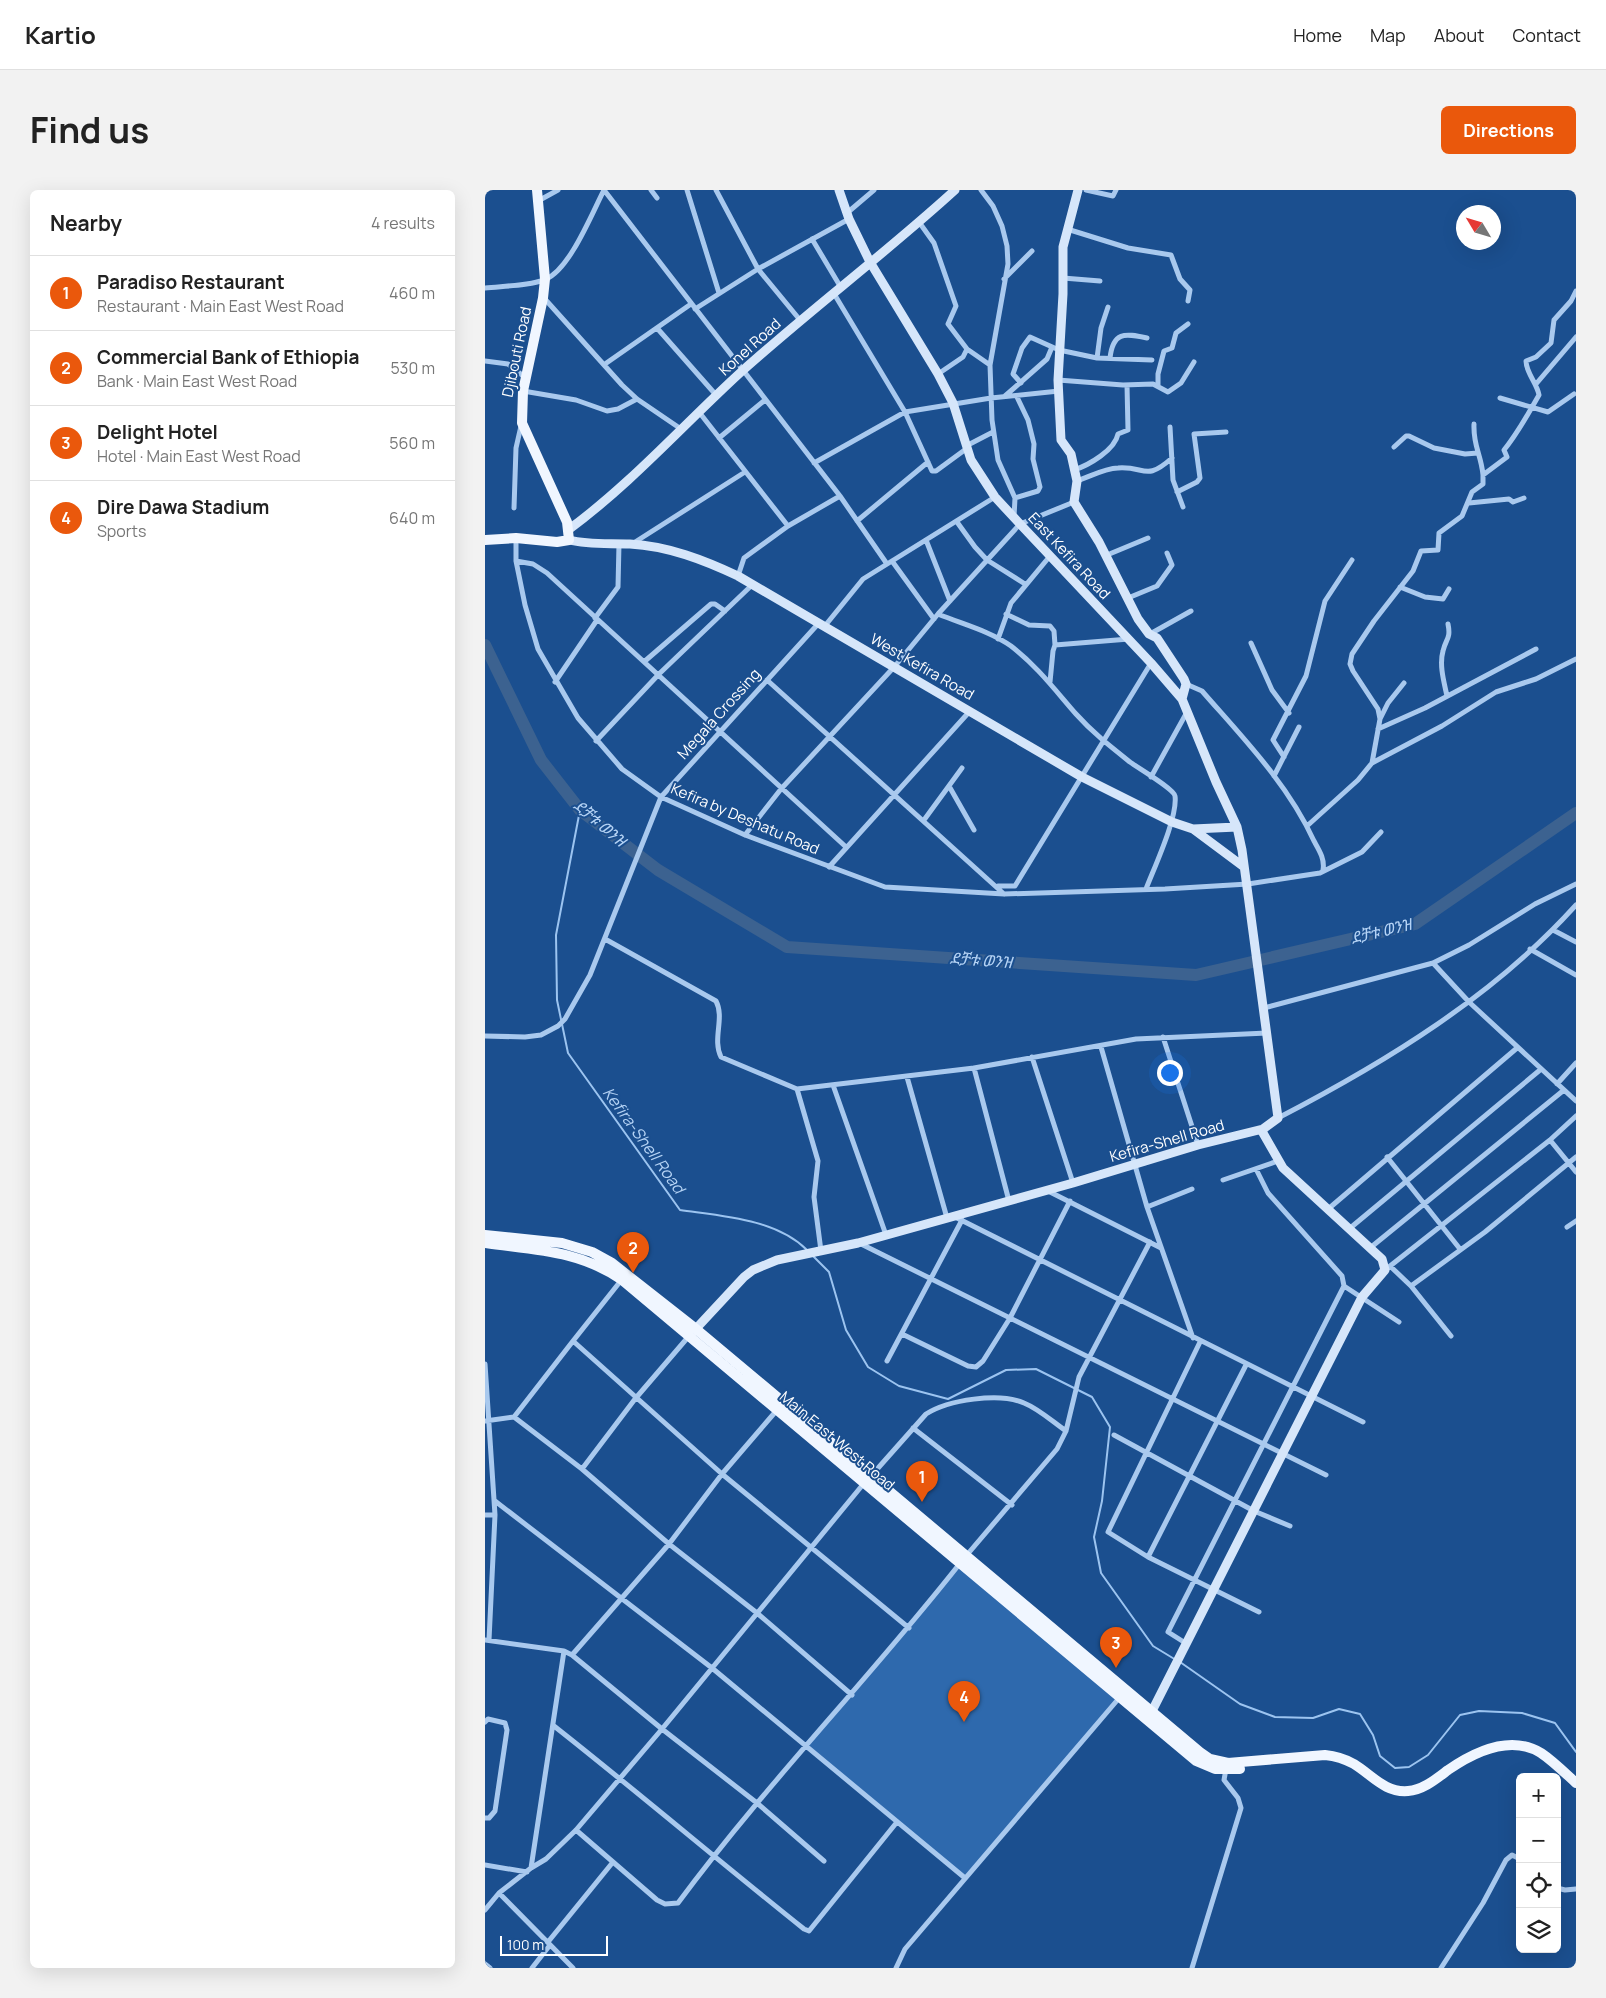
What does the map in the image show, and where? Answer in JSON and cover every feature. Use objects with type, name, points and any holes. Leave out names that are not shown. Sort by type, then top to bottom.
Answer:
[{"type":"main road","name":"Djibouti Road","points":[[537,190],[545,280],[527,379],[523,391],[522,423],[567,522],[568,535]]},
{"type":"main road","name":"East Kefira Road","points":[[839,190],[848,216],[870,262],[938,374],[953,404],[966,447],[995,496],[1129,639],[1182,700],[1215,782],[1237,827],[1244,866]]},
{"type":"main road","name":"Konel Road","points":[[568,535],[716,395],[800,320],[955,190]]},
{"type":"main road","points":[[1078,190],[1063,247],[1055,349],[1061,440],[1071,454],[1077,481],[1074,502],[1107,556],[1114,575],[1128,598],[1137,619],[1149,634],[1157,638],[1185,684],[1182,700]]},
{"type":"main road","points":[[485,540],[516,538],[557,542],[568,535]]},
{"type":"main road","name":"West Kefira Road","points":[[568,535],[586,544],[632,544],[700,558],[738,576],[1082,777],[1172,822],[1193,829],[1244,866]]},
{"type":"main road","points":[[1193,829],[1237,827]]},
{"type":"main road","points":[[1244,866],[1248,884],[1278,1118]]},
{"type":"main road","name":"Kefira-Shell Road","points":[[693,1332],[735,1284],[753,1270],[777,1260],[858,1243],[954,1218],[1197,1145],[1263,1129],[1278,1118]]},
{"type":"main road","points":[[1150,1716],[1362,1297],[1387,1268],[1382,1259],[1290,1176],[1277,1161],[1263,1133],[1263,1129]]},
{"type":"main road","points":[[485,1236],[485,1242]]},
{"type":"main road","name":"Main East West Road","points":[[485,1236],[575,1256],[599,1264],[624,1277],[693,1332],[1124,1693],[1201,1764],[1245,1768],[1275,1759],[1334,1756],[1356,1765],[1380,1784],[1391,1789],[1407,1791],[1424,1787],[1461,1760],[1487,1748],[1505,1745],[1523,1746],[1540,1752],[1576,1783]]},
{"type":"main road","name":"Main East West Road","points":[[485,1242],[521,1243]]},
{"type":"street","points":[[538,202],[558,190]]},
{"type":"street","points":[[485,288],[545,280],[559,271],[604,190],[857,521],[936,617],[998,639],[1024,657],[1050,682],[1102,740],[1151,778],[1174,793],[1172,822],[1146,889]]},
{"type":"street","points":[[651,190],[657,198]]},
{"type":"street","points":[[687,190],[719,293]]},
{"type":"street","points":[[717,190],[758,269],[800,320]]},
{"type":"street","points":[[695,309],[848,216],[874,190]]},
{"type":"street","points":[[981,190],[993,206],[1002,226],[1007,264],[990,365],[991,398],[993,432],[1004,476],[1015,498],[1017,521]]},
{"type":"street","points":[[1086,190],[1113,196],[1116,190]]},
{"type":"street","points":[[919,222],[934,243],[956,306],[948,324],[967,349],[990,365]]},
{"type":"street","points":[[1067,228],[1128,248],[1171,255],[1181,280],[1191,290],[1188,301]]},
{"type":"street","points":[[811,239],[836,289],[905,412],[928,462],[935,472],[966,447],[993,432]]},
{"type":"street","points":[[1004,279],[1032,251]]},
{"type":"street","points":[[1062,278],[1100,281]]},
{"type":"street","points":[[1483,475],[1507,457],[1504,450],[1522,428],[1530,408],[1539,395],[1536,384],[1527,368],[1527,360],[1536,356],[1551,343],[1554,320],[1571,301],[1576,291]]},
{"type":"street","points":[[543,298],[605,364],[622,386],[637,399],[681,429]]},
{"type":"street","points":[[605,364],[691,304]]},
{"type":"street","points":[[1097,358],[1101,328],[1108,306]]},
{"type":"street","points":[[1158,386],[1158,374],[1164,351],[1171,348],[1175,334],[1187,324]]},
{"type":"street","points":[[657,328],[716,395]]},
{"type":"street","points":[[1110,358],[1112,344],[1116,339],[1131,334],[1147,338]]},
{"type":"street","points":[[1021,383],[1013,374],[1022,348],[1028,338],[1031,337],[1055,349],[1097,358],[1152,360]]},
{"type":"street","points":[[1536,384],[1576,337]]},
{"type":"street","points":[[938,374],[963,357],[967,349]]},
{"type":"street","points":[[1005,397],[1047,359],[1055,349]]},
{"type":"street","points":[[485,362],[508,364],[527,379]]},
{"type":"street","points":[[1058,380],[1127,385],[1153,384],[1166,391],[1171,390],[1185,379],[1194,362]]},
{"type":"street","points":[[1074,470],[1098,459],[1117,440],[1118,434],[1128,430],[1127,385]]},
{"type":"street","points":[[523,391],[576,400],[607,411],[618,409],[637,399]]},
{"type":"street","points":[[814,463],[905,412],[991,398],[1059,391]]},
{"type":"street","points":[[1500,398],[1548,412],[1574,394]]},
{"type":"street","points":[[1015,498],[1038,491],[1041,487],[1035,472],[1032,436],[1017,396]]},
{"type":"street","points":[[719,438],[765,400]]},
{"type":"street","points":[[699,412],[788,526]]},
{"type":"street","points":[[514,508],[516,448],[522,423]]},
{"type":"street","points":[[1380,719],[1378,709],[1353,671],[1350,659],[1368,629],[1413,571],[1421,551],[1438,550],[1439,533],[1462,516],[1473,490],[1483,484],[1478,452],[1473,440],[1474,424]]},
{"type":"street","points":[[1170,427],[1173,480],[1183,508]]},
{"type":"street","points":[[1177,492],[1200,478],[1194,434],[1226,432]]},
{"type":"street","points":[[1395,447],[1406,436],[1409,436],[1434,448],[1465,454],[1478,452]]},
{"type":"street","points":[[1077,481],[1117,468],[1143,472],[1155,471],[1172,458]]},
{"type":"street","points":[[857,521],[928,462]]},
{"type":"street","points":[[632,544],[745,472]]},
{"type":"street","points":[[738,576],[745,558],[788,526],[839,496]]},
{"type":"street","name":"Megala Crossing","points":[[485,1036],[541,1035],[558,1026],[565,1019],[590,975],[661,797],[767,680],[821,626],[863,579],[957,522],[995,496]]},
{"type":"street","points":[[1469,502],[1509,499],[1513,502],[1523,498]]},
{"type":"street","points":[[745,835],[781,789],[895,666],[987,560],[1017,521],[1074,502]]},
{"type":"street","points":[[957,522],[987,560],[1025,584]]},
{"type":"street","name":"Kefira by Deshatu Road","points":[[516,538],[516,561],[531,632],[555,682],[578,718],[622,769],[661,797],[745,835],[885,887],[1004,894],[1248,884],[1317,874],[1362,852],[1381,832]]},
{"type":"street","points":[[1107,556],[1147,538]]},
{"type":"street","points":[[926,540],[950,602]]},
{"type":"street","points":[[555,682],[618,587],[619,544]]},
{"type":"street","points":[[1128,598],[1161,582],[1172,566],[1167,553]]},
{"type":"street","points":[[998,639],[1005,614],[1025,584],[1050,556]]},
{"type":"street","points":[[1284,757],[1273,740],[1289,713],[1309,668],[1325,601],[1352,560]]},
{"type":"street","points":[[516,561],[533,564],[547,573],[846,847]]},
{"type":"street","points":[[596,741],[659,674],[752,585]]},
{"type":"street","points":[[1400,587],[1425,597],[1443,599],[1449,589]]},
{"type":"street","points":[[645,662],[711,604],[715,604],[725,611]]},
{"type":"street","points":[[1149,634],[1191,611]]},
{"type":"street","points":[[1005,614],[1029,625],[1050,626],[1055,631],[1050,682]]},
{"type":"street","points":[[1447,696],[1442,667],[1443,652],[1450,637],[1448,624]]},
{"type":"street","points":[[1055,645],[1129,639]]},
{"type":"street","points":[[1251,643],[1272,690],[1289,713]]},
{"type":"street","points":[[1378,729],[1447,696],[1536,649]]},
{"type":"street","points":[[1307,826],[1358,780],[1373,763],[1442,726],[1496,692],[1536,679],[1576,659]]},
{"type":"street","points":[[997,886],[1015,886],[1082,777],[1102,740],[1151,663]]},
{"type":"street","points":[[767,680],[897,794],[1004,894]]},
{"type":"street","points":[[1373,763],[1380,719],[1388,703],[1404,683]]},
{"type":"street","points":[[1185,684],[1202,692],[1274,776],[1307,826],[1323,861],[1323,870]]},
{"type":"street","points":[[829,867],[897,794],[970,710]]},
{"type":"street","points":[[1151,778],[1188,711]]},
{"type":"street","points":[[1274,776],[1299,727]]},
{"type":"street","points":[[925,820],[962,768]]},
{"type":"street","points":[[949,786],[974,830]]},
{"type":"street","points":[[1263,1008],[1433,963],[1469,945],[1535,904],[1576,884]]},
{"type":"street","points":[[1278,1118],[1338,1087],[1395,1052],[1469,1002],[1553,930],[1576,905]]},
{"type":"street","points":[[1553,930],[1576,942]]},
{"type":"street","points":[[605,939],[715,1002],[719,1008],[717,1044],[721,1057],[797,1089],[974,1068],[1135,1039],[1267,1033]]},
{"type":"street","points":[[1530,950],[1576,975]]},
{"type":"street","points":[[1433,963],[1469,1002],[1540,1070],[1576,1101]]},
{"type":"street","points":[[1163,1037],[1197,1145]]},
{"type":"street","points":[[1101,1046],[1147,1207],[1194,1339]]},
{"type":"street","points":[[1327,1210],[1517,1048]]},
{"type":"street","points":[[1032,1057],[1073,1183]]},
{"type":"street","points":[[1557,1084],[1576,1063]]},
{"type":"street","points":[[974,1068],[1009,1201]]},
{"type":"street","points":[[1349,1230],[1405,1180],[1540,1070]]},
{"type":"street","points":[[887,1361],[930,1278],[954,1218],[907,1077]]},
{"type":"street","points":[[833,1085],[886,1235]]},
{"type":"street","points":[[797,1089],[818,1161],[814,1197],[818,1251]]},
{"type":"street","points":[[1370,1248],[1424,1202],[1564,1090]]},
{"type":"street","points":[[1451,1336],[1411,1286],[1387,1268],[1550,1140],[1576,1116]]},
{"type":"street","points":[[1550,1140],[1576,1172]]},
{"type":"street","points":[[1387,1157],[1460,1250]]},
{"type":"street","points":[[1411,1286],[1485,1232],[1576,1157]]},
{"type":"street","points":[[1223,1180],[1277,1161]]},
{"type":"street","points":[[1187,1644],[1169,1632],[1344,1286],[1342,1276],[1268,1193],[1256,1169]]},
{"type":"street","points":[[1147,1207],[1192,1189]]},
{"type":"street","points":[[1048,1190],[1162,1248]]},
{"type":"street","points":[[902,1334],[968,1366],[976,1367],[983,1361],[1011,1318],[1038,1260],[1070,1201]]},
{"type":"street","points":[[954,1218],[1311,1398],[1363,1422]]},
{"type":"street","points":[[1567,1227],[1576,1222]]},
{"type":"street","points":[[576,1830],[657,1900],[672,1904],[678,1902],[757,1803],[852,1696],[963,1559],[1012,1505],[1057,1449],[1066,1431],[1079,1377],[1150,1242]]},
{"type":"street","points":[[858,1243],[1326,1476]]},
{"type":"street","points":[[487,1421],[514,1417],[624,1277]]},
{"type":"street","points":[[1344,1286],[1399,1322]]},
{"type":"street","points":[[581,1469],[635,1398],[693,1332]]},
{"type":"street","points":[[573,1342],[723,1474],[909,1628]]},
{"type":"street","points":[[1200,1342],[1108,1528],[1111,1535],[1148,1557],[1259,1612]]},
{"type":"street","points":[[485,1364],[487,1421],[495,1501],[487,1640],[564,1651],[572,1655],[662,1729],[757,1803],[824,1861]]},
{"type":"street","points":[[1148,1557],[1246,1365]]},
{"type":"street","points":[[485,1910],[499,1893],[529,1870],[547,1860],[576,1830],[868,1480],[926,1414],[937,1407],[961,1401],[992,1399],[1024,1402],[1066,1431]]},
{"type":"street","points":[[572,1655],[669,1544],[723,1474],[780,1406]]},
{"type":"street","points":[[514,1417],[581,1469],[669,1544],[757,1613],[852,1696]]},
{"type":"street","points":[[913,1428],[1012,1505]]},
{"type":"street","points":[[1114,1435],[1145,1454],[1254,1511],[1290,1526]]},
{"type":"street","points":[[495,1501],[712,1668],[965,1878]]},
{"type":"street","points":[[485,1515],[495,1515]]},
{"type":"street","points":[[529,1870],[554,1726],[564,1651]]},
{"type":"street","points":[[896,1968],[905,1949],[1124,1693]]},
{"type":"street","points":[[485,1722],[488,1719],[498,1720],[505,1723],[507,1730],[495,1811],[489,1818],[485,1818]]},
{"type":"street","points":[[554,1726],[714,1858],[804,1929],[809,1930],[897,1822]]},
{"type":"street","points":[[1192,1968],[1241,1808],[1238,1798],[1224,1780],[1227,1767]]},
{"type":"street","points":[[1441,1968],[1483,1903],[1506,1860],[1511,1855],[1516,1857]]},
{"type":"street","points":[[532,1968],[549,1943],[613,1862]]},
{"type":"street","points":[[485,1865],[529,1870]]},
{"type":"street","points":[[1561,1888],[1576,1889]]},
{"type":"street","points":[[499,1893],[573,1968]]},
{"type":"street","points":[[485,1964],[490,1968]]},
{"type":"shaded area","points":[[960,1564],[1121,1697],[965,1878],[806,1747]]},
{"type":"waterway","name":"ደቻቱ ወንዝ","points":[[485,645],[541,760],[580,810],[658,870],[787,947],[1196,975],[1415,924],[1576,813]]},
{"type":"waterway","name":"Kefira-Shell Road","points":[[580,810],[556,935],[557,1000],[568,1053],[680,1210],[730,1217],[764,1225],[794,1240],[807,1250]]},
{"type":"waterway","name":"Kefira-Shell Road","points":[[812,1255],[829,1272],[846,1330],[868,1367],[899,1386],[948,1399],[1006,1370],[1036,1369],[1092,1397],[1110,1427],[1102,1501],[1094,1537],[1101,1573],[1153,1646],[1176,1660]]},
{"type":"waterway","name":"Kefira-Shell Road","points":[[1180,1662],[1240,1704],[1275,1717],[1313,1718],[1339,1709],[1360,1714],[1373,1735],[1380,1756],[1395,1768],[1409,1767],[1428,1755],[1460,1715],[1479,1711],[1522,1713],[1555,1723],[1576,1752]]},
{"type":"place","name":"Commercial Bank of Ethiopia","points":[[633,1273]]},
{"type":"place","name":"Paradiso Restaurant","points":[[922,1502]]},
{"type":"place","name":"Delight Hotel","points":[[1116,1668]]},
{"type":"place","name":"Dire Dawa Stadium","points":[[964,1722]]}]
